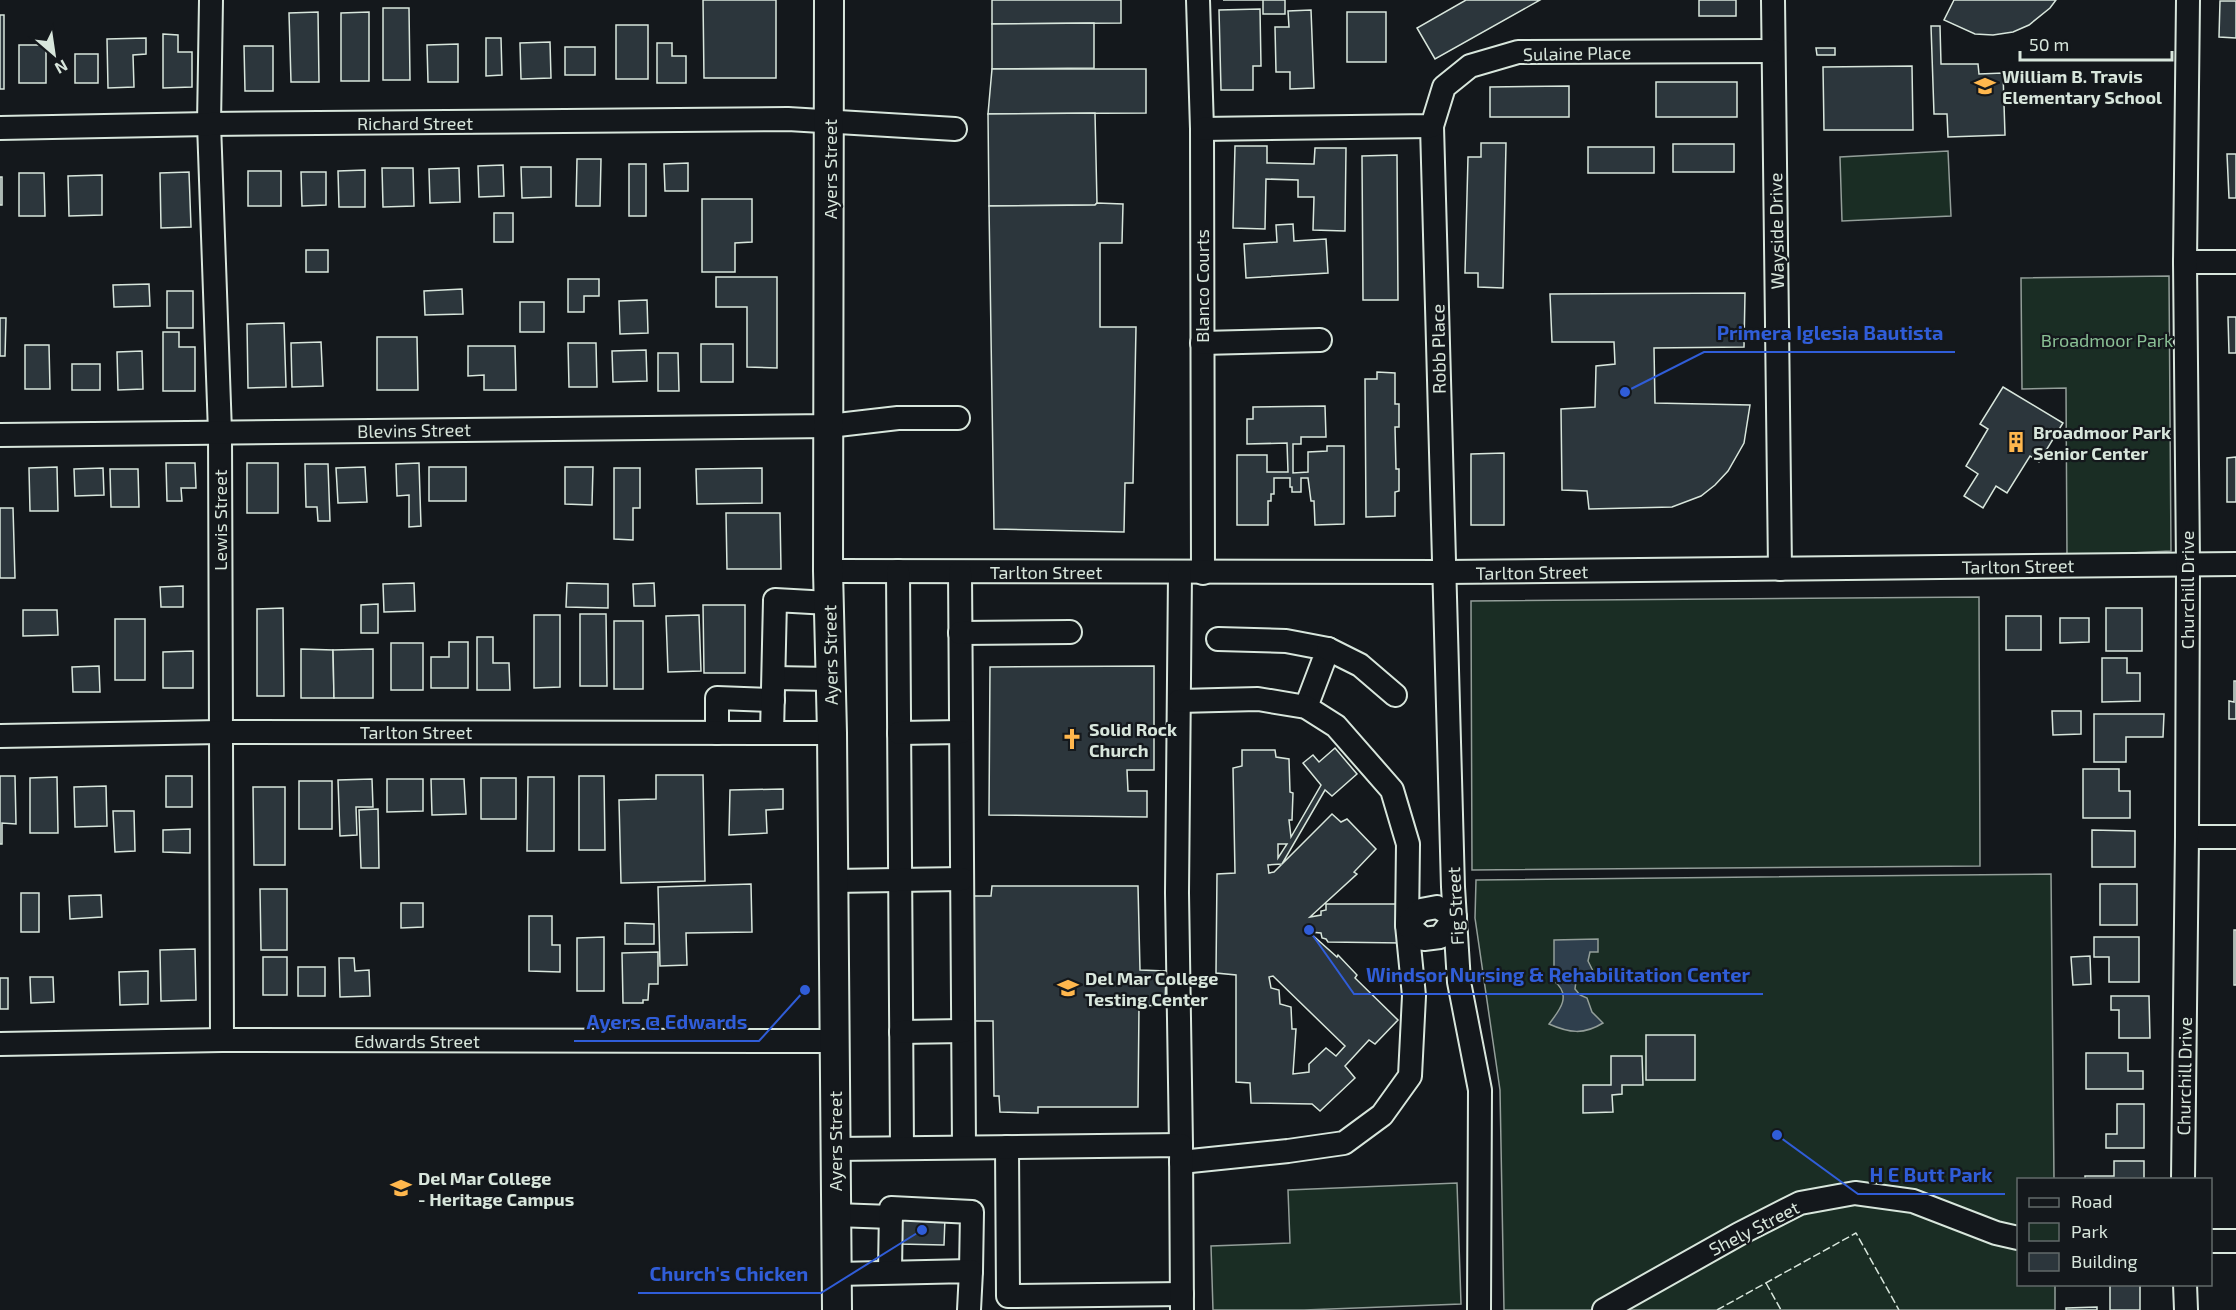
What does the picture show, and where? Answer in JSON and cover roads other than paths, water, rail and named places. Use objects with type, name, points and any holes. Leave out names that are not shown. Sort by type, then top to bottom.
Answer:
[{"type":"main road","name":"Ayers Street","points":[[829,0],[828,571],[832,733],[837,1310]]},
{"type":"street","name":"Lewis Street","points":[[212,0],[209,124],[220,432],[222,1040]]},
{"type":"street","name":"Blanco Courts","points":[[1198,0],[1202,129],[1203,573]]},
{"type":"street","name":"Wayside Drive","points":[[1773,0],[1780,570]]},
{"type":"street","name":"Churchill Drive","points":[[2183,1178],[2187,837],[2188,564],[2185,262],[2188,0]]},
{"type":"street","name":"Sulaine Place","points":[[1432,126],[1444,87],[1470,66],[1518,52],[1773,51]]},
{"type":"street","name":"Richard Street","points":[[0,128],[788,119],[955,129]]},
{"type":"street","points":[[1202,129],[1432,126]]},
{"type":"street","name":"Robb Place","points":[[1432,126],[1444,572]]},
{"type":"street","points":[[2185,262],[2236,262]]},
{"type":"street","points":[[1202,343],[1320,340]]},
{"type":"street","name":"Blevins Street","points":[[0,435],[829,426],[898,418],[958,418]]},
{"type":"street","name":"Tarlton Street","points":[[828,571],[1444,572],[2236,564]]},
{"type":"street","points":[[898,572],[902,1148]]},
{"type":"street","points":[[960,572],[964,1147]]},
{"type":"street","name":"Fig Street","points":[[1444,572],[1459,982],[1479,1090],[1479,1310]]},
{"type":"street","points":[[1007,1147],[1008,1303],[1182,1302],[1177,892],[1180,573]]},
{"type":"street","points":[[772,733],[775,600],[829,603]]},
{"type":"street","points":[[960,633],[1070,632]]},
{"type":"street","points":[[1218,639],[1286,641],[1328,650],[1360,665],[1395,695]]},
{"type":"street","points":[[1306,707],[1328,650]]},
{"type":"street","points":[[717,733],[717,698],[830,679]]},
{"type":"street","points":[[835,1149],[1007,1147],[1181,1153],[1288,1151],[1344,1143],[1382,1115],[1410,1076],[1414,996],[1407,925],[1408,844],[1392,790],[1336,726],[1306,707],[1258,699],[1179,701]]},
{"type":"street","name":"Tarlton Street","points":[[0,736],[220,732],[832,733]]},
{"type":"street","points":[[899,733],[961,732]]},
{"type":"street","points":[[2187,837],[2236,837]]},
{"type":"street","points":[[833,881],[962,879]]},
{"type":"street","points":[[1407,925],[1421,909],[1437,907],[1455,917]]},
{"type":"street","points":[[901,1032],[963,1031]]},
{"type":"street","name":"Edwards Street","points":[[0,1044],[222,1040],[834,1041]]},
{"type":"street","name":"Shely Street","points":[[1613,1308],[1739,1233],[1800,1203],[1855,1193],[1913,1201],[1996,1233],[2017,1238]]},
{"type":"street","points":[[890,1272],[891,1208],[972,1212],[969,1310]]},
{"type":"street","points":[[836,1215],[891,1217]]},
{"type":"street","points":[[2212,1241],[2236,1241]]},
{"type":"street","points":[[837,1274],[970,1271]]},
{"type":"street","points":[[2185,1286],[2186,1310]]},
{"type":"water","points":[[1598,939],[1598,952],[1590,952],[1588,961],[1597,979],[1581,977],[1576,981],[1575,989],[1587,998],[1592,1012],[1603,1023],[1583,1031],[1563,1029],[1549,1024],[1560,1008],[1563,997],[1559,986],[1554,981],[1554,940]]},
{"type":"place","name":"William B. Travis Elementary School","points":[[1985,86]]},
{"type":"place","name":"Primera Iglesia Bautista","points":[[1625,392]]},
{"type":"place","name":"Broadmoor Park Senior Center","points":[[2016,442]]},
{"type":"place","name":"Solid Rock Church","points":[[1072,739]]},
{"type":"place","name":"Windsor Nursing & Rehabilitation Center","points":[[1309,930]]},
{"type":"place","name":"Del Mar College Testing Center","points":[[1068,988]]},
{"type":"place","name":"Ayers @ Edwards","points":[[805,990]]},
{"type":"place","name":"H E Butt Park","points":[[1777,1135]]},
{"type":"place","name":"Del Mar College - Heritage Campus","points":[[401,1188]]},
{"type":"place","name":"Church's Chicken","points":[[922,1230]]},
{"type":"park label","name":"Broadmoor Park","points":[[2107,340]]}]
